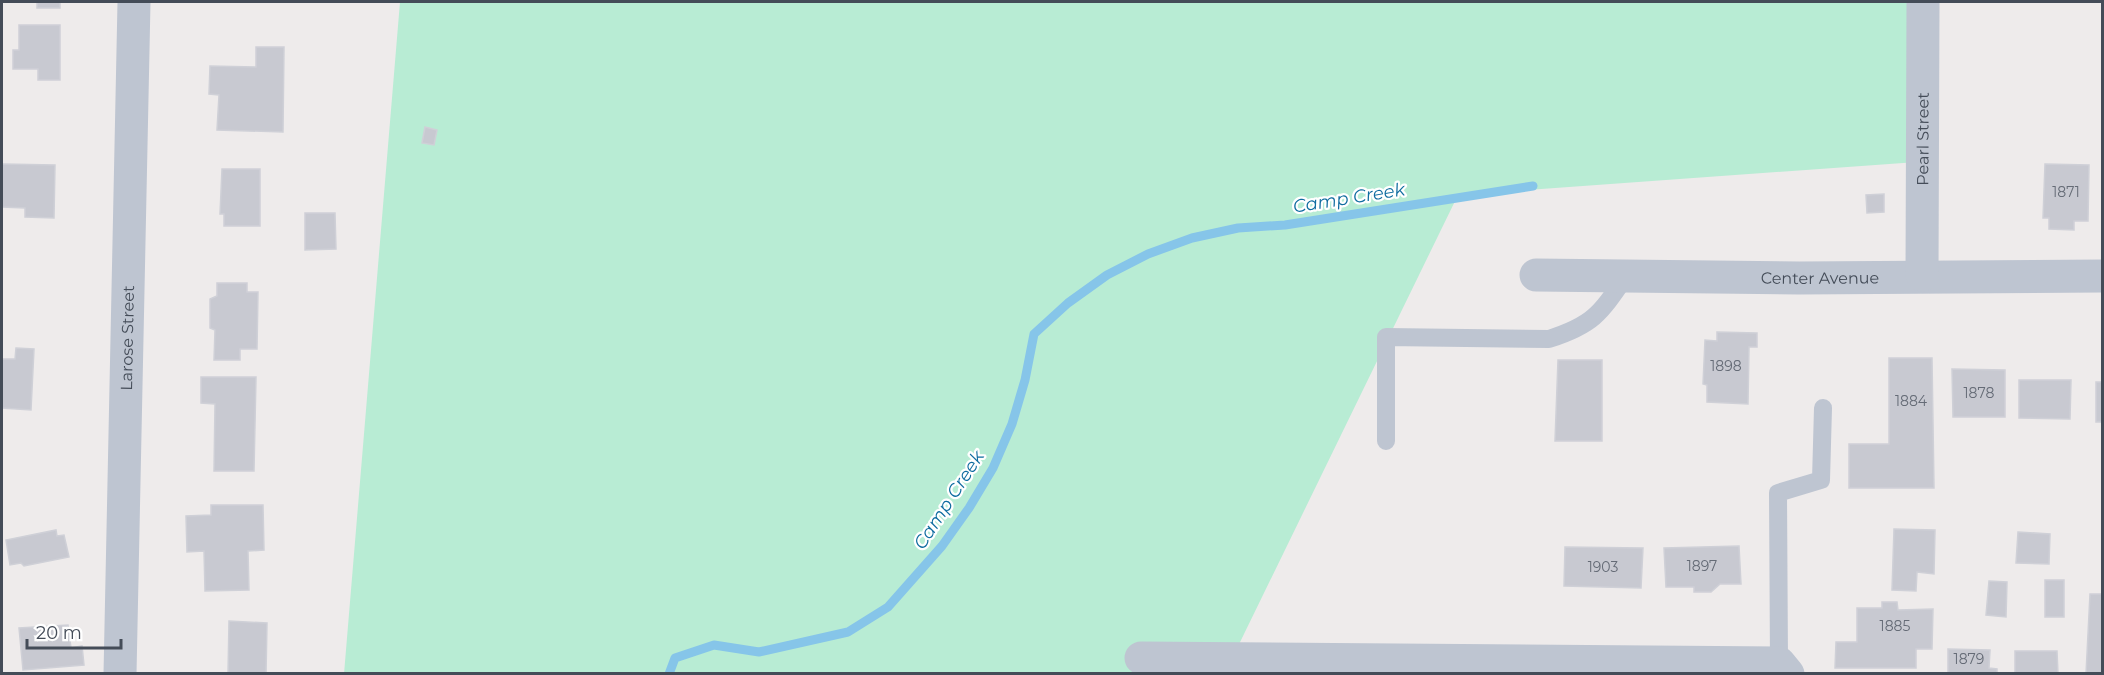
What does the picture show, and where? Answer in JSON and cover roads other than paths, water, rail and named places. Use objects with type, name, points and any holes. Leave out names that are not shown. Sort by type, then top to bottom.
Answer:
[{"type":"street","name":"Larose Street","points":[[120,674],[134,2]]},
{"type":"street","name":"Pearl Street","points":[[1922,275],[1923,2]]},
{"type":"street","name":"Center Avenue","points":[[1536,275],[1799,278],[1922,275],[2103,276]]},
{"type":"street","points":[[1141,658],[1783,668]]},
{"type":"lane","points":[[1386,441],[1386,337],[1549,339],[1575,331],[1591,321],[1626,276]]},
{"type":"lane","points":[[1783,668],[1778,493],[1821,480],[1823,408]]},
{"type":"waterway","name":"Camp Creek","points":[[669,674],[675,658],[714,645],[759,652],[848,632],[888,607],[942,546],[969,508],[993,468],[1012,424],[1025,380],[1034,334],[1068,303],[1107,275],[1148,254],[1192,238],[1238,228],[1285,225],[1533,186]]}]
